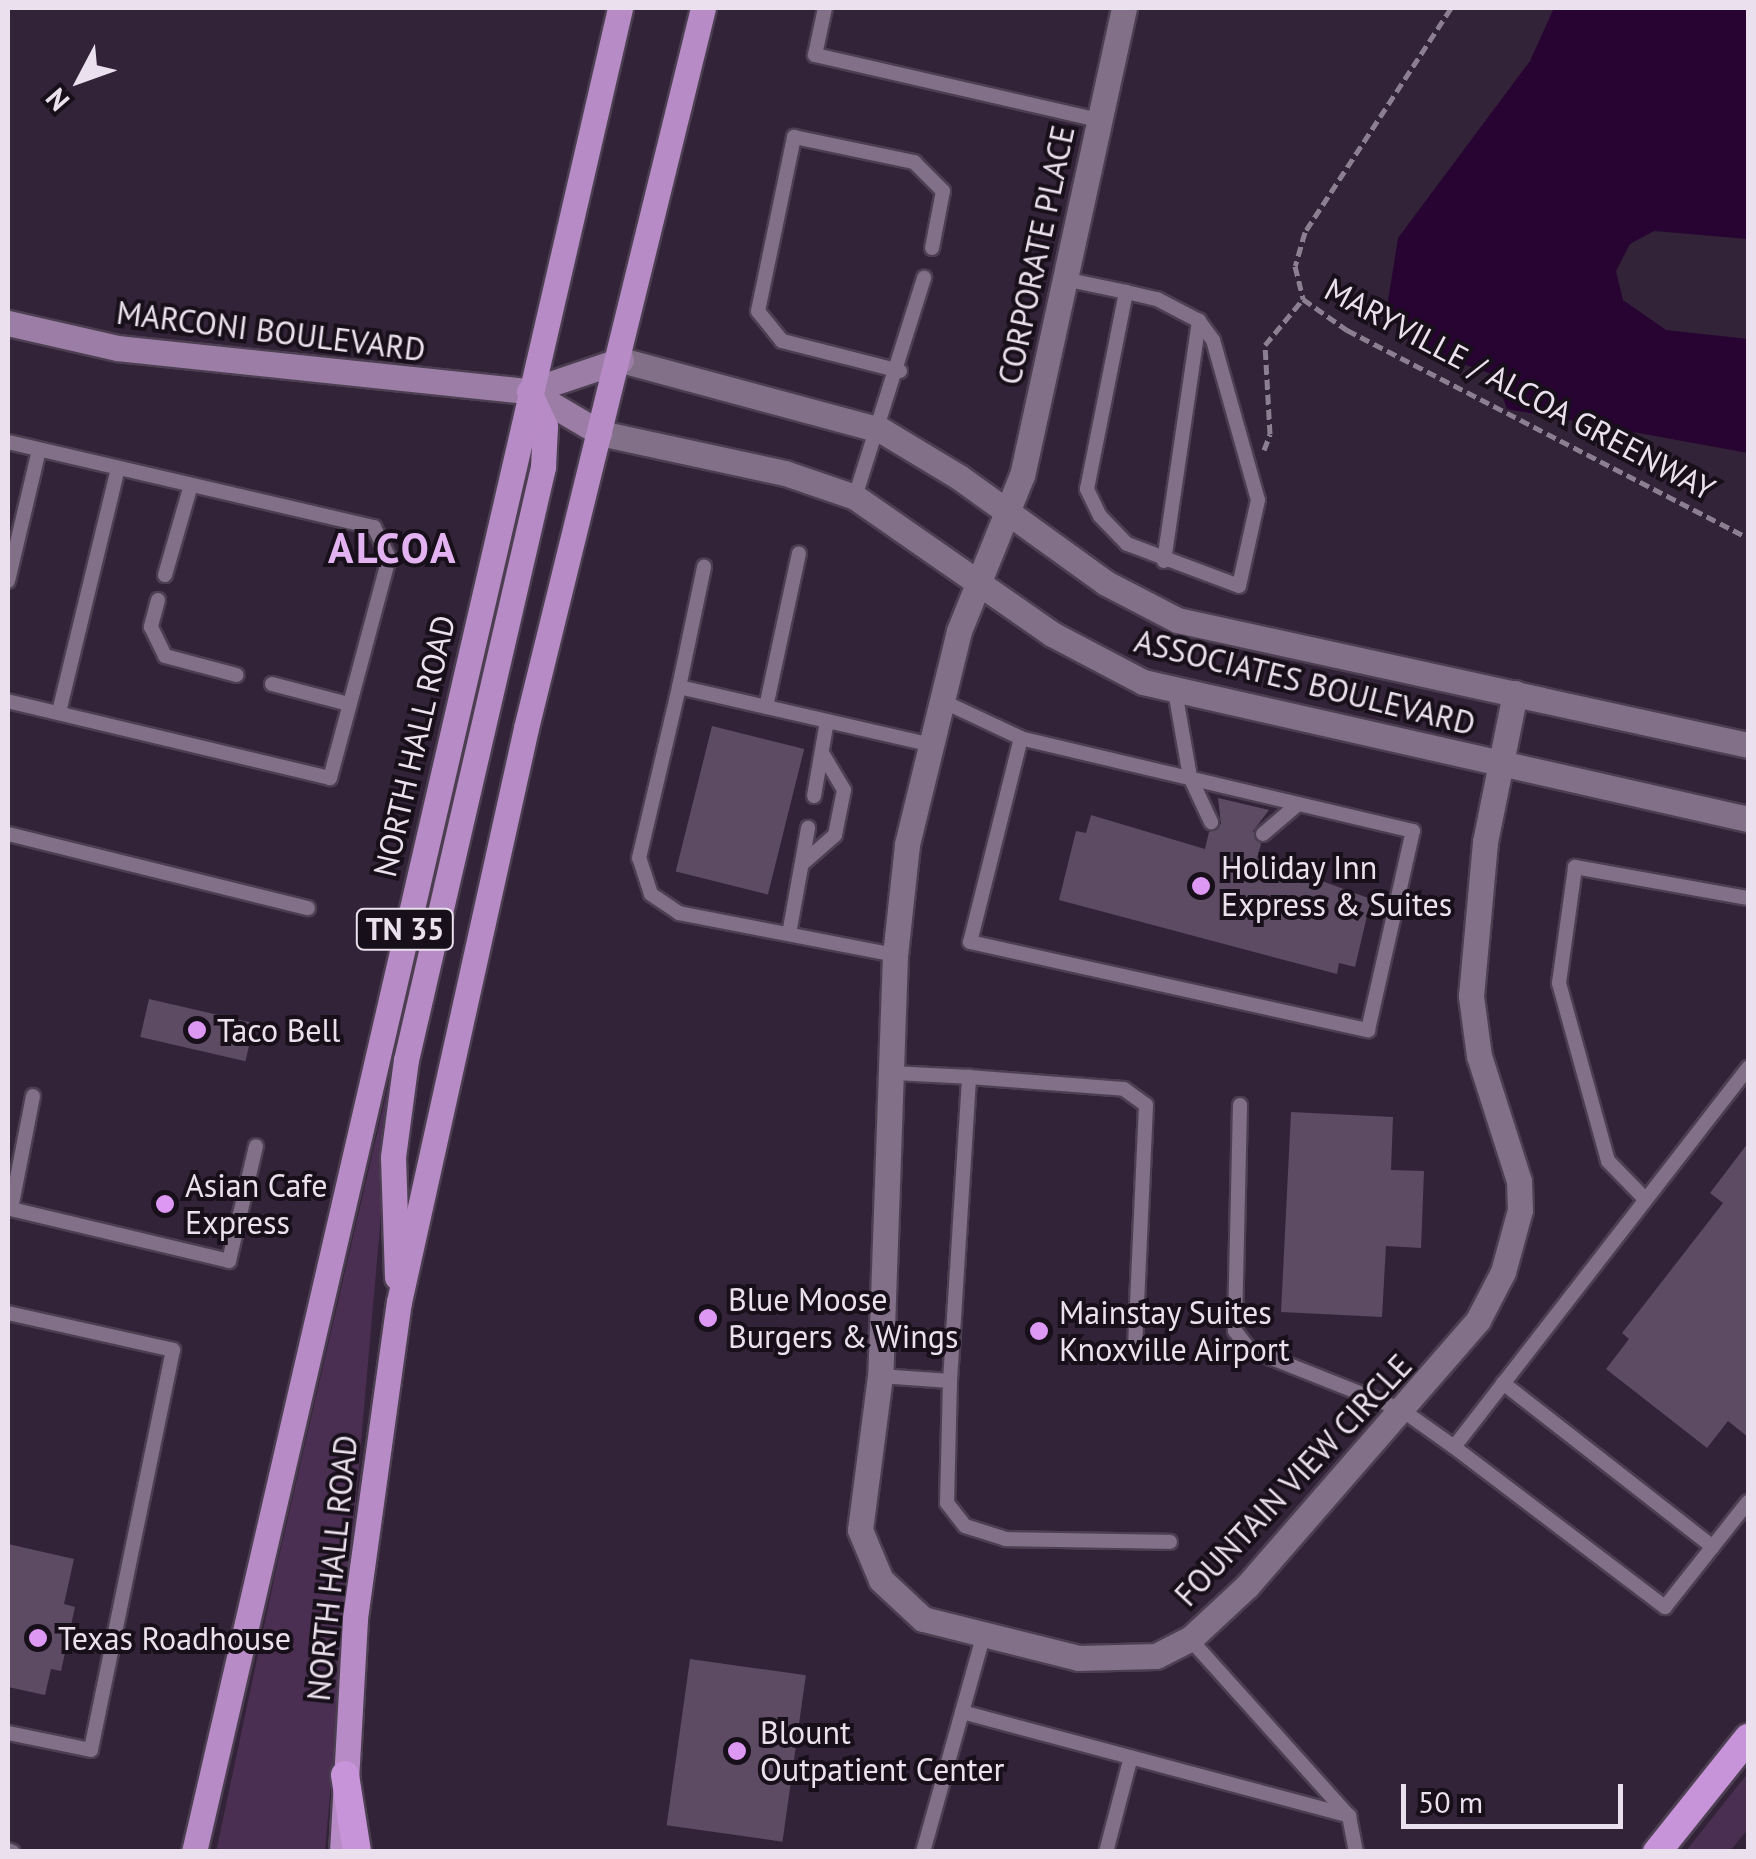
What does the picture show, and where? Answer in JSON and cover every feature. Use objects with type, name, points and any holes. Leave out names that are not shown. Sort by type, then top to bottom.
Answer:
[{"type":"highway","points":[[1657,1852],[1748,1738]]},
{"type":"highway","points":[[345,1775],[357,1852]]},
{"type":"main road","name":"NORTH HALL ROAD","points":[[194,1852],[620,8]]},
{"type":"main road","name":"NORTH HALL ROAD","points":[[342,1852],[356,1618],[399,1302],[526,728],[621,360],[702,8]]},
{"type":"main road","name":"MARCONI BOULEVARD","points":[[8,323],[116,348],[529,391],[621,360]]},
{"type":"main road","name":"MARCONI BOULEVARD","points":[[529,391],[600,434]]},
{"type":"main road","points":[[399,1302],[393,1174],[406,1060],[544,467],[545,426],[529,391]]},
{"type":"street","name":"CORPORATE PLACE","points":[[1010,515],[1124,8]]},
{"type":"street","name":"ASSOCIATES BOULEVARD","points":[[621,360],[881,430],[1106,583],[1177,620],[1748,745]]},
{"type":"street","name":"ASSOCIATES BOULEVARD","points":[[600,434],[785,473],[855,497],[1103,664],[1175,690],[1748,819]]},
{"type":"street","name":"FOUNTAIN VIEW CIRCLE","points":[[1010,515],[980,580],[938,699],[895,955],[880,1376],[860,1530],[866,1553],[881,1580],[923,1619],[1078,1658],[1156,1656],[1190,1640],[1246,1586],[1478,1320],[1503,1272],[1518,1222],[1519,1181],[1479,1056],[1471,996],[1472,930],[1515,693]]},
{"type":"lane","points":[[826,8],[815,55],[1098,120]]},
{"type":"lane","points":[[900,371],[782,341],[758,310],[794,137],[914,162],[942,191],[932,248]]},
{"type":"lane","points":[[855,497],[900,371],[924,278]]},
{"type":"lane","points":[[1064,279],[1126,292],[1199,321],[1212,340],[1258,500],[1240,586],[1164,561],[1127,544],[1086,489],[1126,292]]},
{"type":"lane","points":[[1164,561],[1199,321]]},
{"type":"lane","points":[[8,442],[374,527],[389,558],[330,778],[8,701]]},
{"type":"lane","points":[[8,581],[39,450]]},
{"type":"lane","points":[[58,712],[118,468]]},
{"type":"lane","points":[[165,575],[190,485]]},
{"type":"lane","points":[[766,707],[800,553]]},
{"type":"lane","points":[[704,566],[640,858],[651,894],[679,913],[895,955]]},
{"type":"lane","points":[[158,600],[151,626],[165,656],[237,675]]},
{"type":"lane","points":[[272,684],[349,704]]},
{"type":"lane","points":[[679,688],[928,744]]},
{"type":"lane","points":[[1175,690],[1190,778],[1212,822]]},
{"type":"lane","points":[[938,699],[1021,738],[1413,831],[1368,1030],[970,942],[1021,738]]},
{"type":"lane","points":[[814,796],[828,721]]},
{"type":"lane","points":[[802,864],[835,835],[844,790],[822,753]]},
{"type":"lane","points":[[1263,834],[1298,804]]},
{"type":"lane","points":[[789,934],[808,828]]},
{"type":"lane","points":[[8,834],[308,908]]},
{"type":"lane","points":[[1644,1199],[1608,1161],[1559,983],[1575,866],[1748,898]]},
{"type":"lane","points":[[1454,1447],[1748,1068]]},
{"type":"lane","points":[[892,1073],[1124,1089],[1146,1105],[1135,1346]]},
{"type":"lane","points":[[969,1077],[950,1381],[947,1503],[965,1526],[1006,1539],[1170,1542]]},
{"type":"lane","points":[[33,1096],[11,1209],[229,1261],[256,1146]]},
{"type":"lane","points":[[1240,1104],[1235,1331],[1249,1349],[1402,1410],[1665,1607],[1748,1502]]},
{"type":"lane","points":[[8,1313],[173,1350],[91,1750],[8,1733]]},
{"type":"lane","points":[[880,1376],[950,1381]]},
{"type":"lane","points":[[1503,1383],[1713,1546]]},
{"type":"lane","points":[[923,1852],[983,1637]]},
{"type":"lane","points":[[1190,1640],[1349,1816],[1356,1852]]},
{"type":"lane","points":[[962,1712],[1349,1816]]},
{"type":"lane","points":[[1106,1852],[1131,1757]]},
{"type":"path","name":"MARYVILLE / ALCOA GREENWAY","points":[[1451,8],[1305,232],[1295,266],[1303,300],[1348,330],[1748,538]]},
{"type":"path","points":[[1247,458],[1270,441],[1265,345],[1303,300]]},
{"type":"shaded area","points":[[1554,8],[1748,8],[1748,239],[1654,231],[1630,244],[1616,271],[1623,300],[1666,330],[1748,339],[1748,453],[1507,409],[1495,375],[1414,347],[1397,325],[1388,301],[1398,238],[1530,61]]},
{"type":"shaded area","points":[[395,1056],[325,1851],[216,1852],[277,1565]]},
{"type":"shaded area","points":[[1748,1773],[1748,1829],[1730,1851],[1686,1851]]},
{"type":"building","points":[[712,726],[804,749],[768,895],[676,872]]},
{"type":"building","name":"Holiday Inn Express & Suites","points":[[1218,798],[1269,810],[1253,831],[1261,844],[1257,858],[1324,876],[1322,881],[1371,899],[1355,967],[1339,963],[1337,974],[1059,900],[1076,831],[1086,833],[1091,815],[1205,849],[1209,832],[1221,824]]},
{"type":"building","name":"Taco Bell","points":[[149,999],[254,1023],[245,1061],[140,1037]]},
{"type":"building","points":[[1291,1112],[1393,1117],[1391,1170],[1424,1171],[1421,1248],[1386,1246],[1382,1317],[1281,1312]]},
{"type":"building","points":[[1748,1143],[1748,1437],[1728,1421],[1707,1448],[1606,1369],[1629,1339],[1622,1333],[1723,1203],[1710,1193]]},
{"type":"building","name":"Texas Roadhouse","points":[[8,1544],[74,1559],[64,1604],[75,1607],[61,1671],[51,1669],[45,1695],[8,1687]]},
{"type":"building","name":"Blount Outpatient Center","points":[[690,1659],[806,1675],[782,1842],[667,1825]]},
{"type":"place","name":"Holiday Inn Express & Suites","points":[[1201,886]]},
{"type":"place","name":"Taco Bell","points":[[197,1030]]},
{"type":"place","name":"Asian Cafe Express","points":[[165,1204]]},
{"type":"place","name":"Blue Moose Burgers & Wings","points":[[708,1318]]},
{"type":"place","name":"Mainstay Suites Knoxville Airport","points":[[1039,1331]]},
{"type":"place","name":"Texas Roadhouse","points":[[38,1638]]},
{"type":"place","name":"Blount Outpatient Center","points":[[737,1751]]},
{"type":"district","name":"ALCOA","points":[[393,548]]}]
